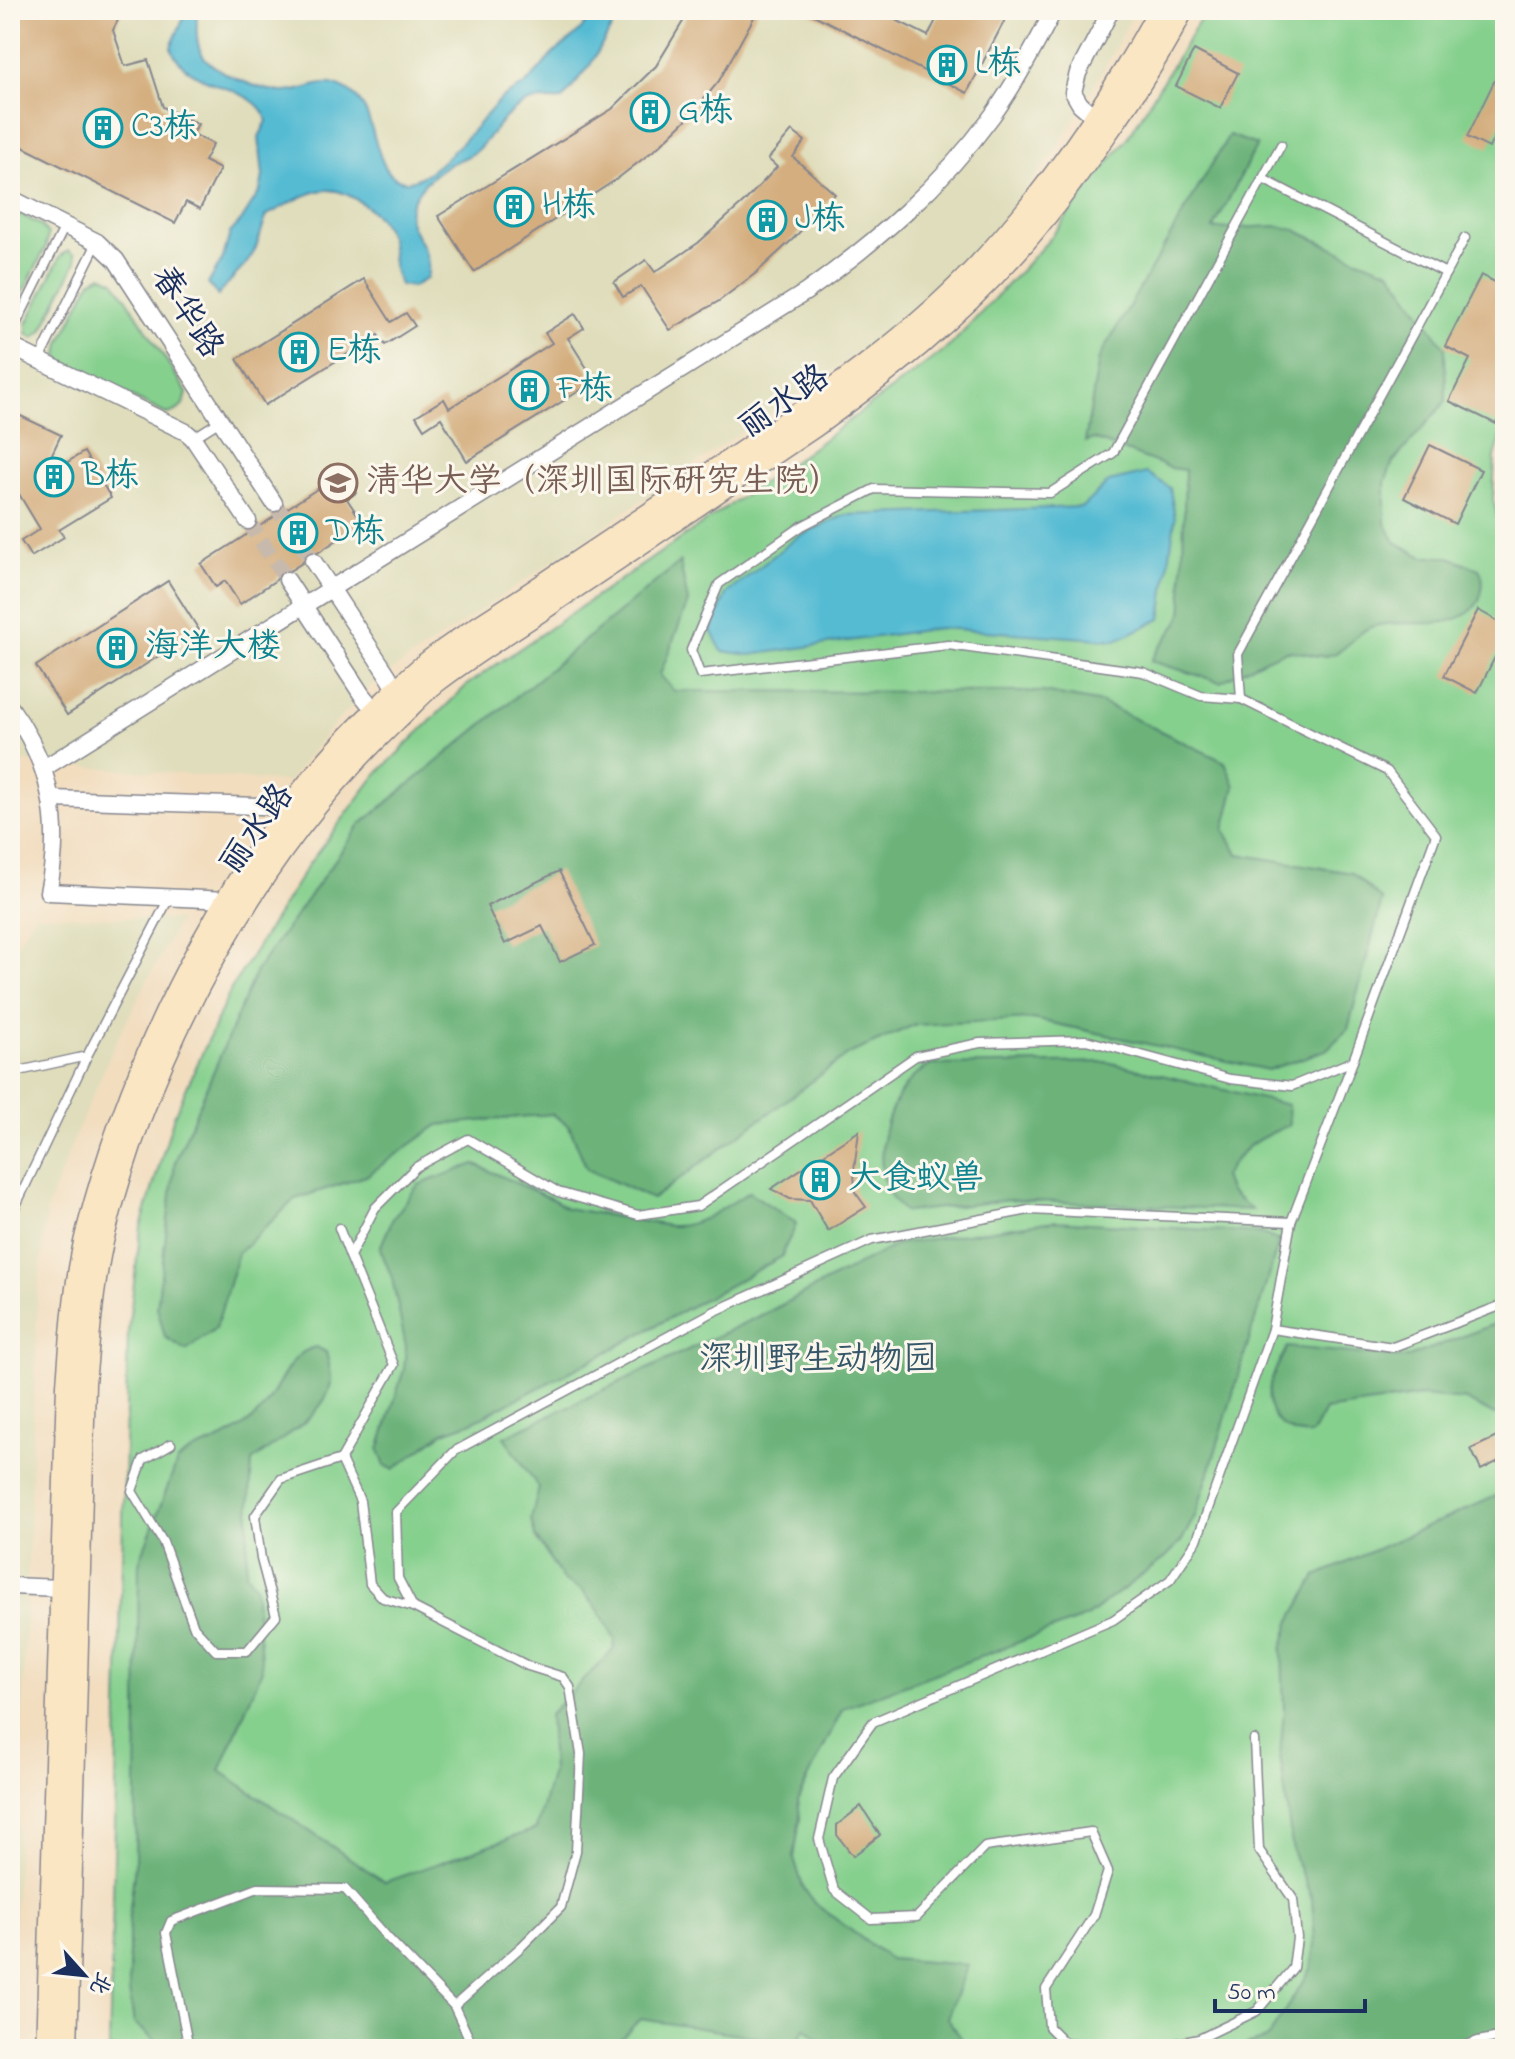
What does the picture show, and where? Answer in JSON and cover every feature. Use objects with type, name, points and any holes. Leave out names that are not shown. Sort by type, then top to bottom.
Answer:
[{"type":"main road","name":"丽水路","points":[[47,2049],[68,1385],[74,1312],[87,1233],[113,1147],[172,1005],[228,900],[290,807],[345,740],[424,665],[859,371],[966,279],[1038,198],[1096,118],[1160,10]]},
{"type":"main road","name":"丽水路","points":[[66,2049],[84,1383],[91,1311],[104,1235],[127,1154],[160,1069],[190,1004],[262,880],[357,756],[434,682],[814,426],[938,328],[992,277],[1059,199],[1146,74],[1182,10]]},
{"type":"street","points":[[44,768],[793,300],[854,258],[957,161],[994,114],[1031,56],[1054,10]]},
{"type":"street","points":[[1096,118],[1075,99],[1073,92],[1078,73],[1111,10]]},
{"type":"street","name":"春华路","points":[[10,198],[97,242],[116,260],[274,503]]},
{"type":"street","points":[[10,346],[173,424],[193,438],[248,521]]},
{"type":"street","points":[[287,580],[375,711],[399,716],[397,690],[313,561]]},
{"type":"street","points":[[10,707],[23,725],[44,768],[53,799],[56,845],[48,892],[228,900]]},
{"type":"street","points":[[53,799],[290,807]]},
{"type":"street","points":[[10,1586],[61,1588]]},
{"type":"lane","points":[[1071,2049],[1049,2027],[1046,1989],[1094,1915],[1108,1871],[1091,1832],[985,1847],[917,1917],[871,1919],[834,1890],[819,1839],[833,1778],[873,1722],[1113,1620],[1170,1580],[1197,1540],[1272,1329],[1291,1222],[1436,835],[1387,771],[1241,699],[1201,696],[1143,672],[948,645],[700,674],[691,650],[719,584],[802,526],[874,489],[1050,493],[1113,453],[1281,145]]},
{"type":"lane","points":[[1263,179],[1446,273]]},
{"type":"lane","points":[[10,336],[65,226]]},
{"type":"lane","points":[[1241,699],[1238,654],[1465,238]]},
{"type":"lane","points":[[39,360],[97,242]]},
{"type":"lane","points":[[193,438],[220,421]]},
{"type":"lane","points":[[10,1218],[87,1056],[170,897]]},
{"type":"lane","points":[[350,1256],[375,1208],[416,1167],[468,1139],[558,1192],[638,1215],[698,1206],[916,1056],[980,1043],[1086,1040],[1230,1079],[1292,1086],[1353,1061]]},
{"type":"lane","points":[[10,1073],[87,1056]]},
{"type":"lane","points":[[413,1607],[398,1578],[396,1512],[455,1451],[713,1312],[872,1240],[1029,1210],[1291,1222]]},
{"type":"lane","points":[[171,1444],[143,1460],[132,1491],[163,1542],[194,1627],[216,1651],[247,1651],[276,1616],[261,1559],[255,1516],[281,1479],[341,1459],[394,1365],[339,1228]]},
{"type":"lane","points":[[1272,1329],[1393,1347],[1505,1304]]},
{"type":"lane","points":[[341,1459],[360,1501],[370,1584],[383,1598],[413,1607],[528,1666],[563,1677],[570,1687],[581,1754],[576,1851],[561,1907],[454,2006]]},
{"type":"lane","points":[[1148,2049],[1199,2039],[1257,2011],[1293,1968],[1297,1938],[1293,1899],[1259,1850],[1254,1740]]},
{"type":"lane","points":[[189,2049],[166,1933],[171,1921],[258,1888],[345,1889],[454,2006],[474,2049]]},
{"type":"lane","points":[[1456,2049],[1505,2036]]},
{"type":"shaded area","name":"清华大学（深圳国际研究生院）","points":[[10,10],[1135,10],[1052,156],[979,250],[899,325],[374,683],[325,734],[288,782],[23,762],[10,739]]},
{"type":"shaded area","points":[[36,915],[179,920],[118,1037],[47,1209],[38,1289],[10,2049],[10,954]]},
{"type":"green space","name":"深圳野生动物园","points":[[1206,10],[1505,10],[1505,423],[1495,457],[1493,500],[1505,542],[1505,2049],[109,2049],[128,1331],[141,1227],[174,1116],[231,989],[308,865],[376,775],[468,684],[800,457],[951,345],[1047,242],[1129,136]]},
{"type":"green space","points":[[1229,135],[1257,145],[1213,229],[1276,226],[1293,229],[1391,271],[1445,348],[1446,401],[1393,462],[1385,482],[1385,523],[1395,542],[1423,557],[1450,557],[1479,569],[1482,587],[1473,609],[1457,619],[1371,627],[1336,653],[1319,656],[1281,652],[1220,682],[1151,661],[1177,624],[1183,607],[1185,470],[1171,468],[1094,439],[1085,442],[1099,358]]},
{"type":"green space","points":[[10,209],[41,225],[48,234],[46,247],[10,318]]},
{"type":"green space","points":[[68,250],[75,254],[76,262],[42,331],[34,338],[27,333],[27,324],[60,257]]},
{"type":"green space","points":[[102,275],[114,281],[125,296],[187,393],[183,405],[175,412],[166,414],[63,363],[58,355],[60,343],[91,281]]},
{"type":"green space","points":[[680,562],[688,602],[660,675],[674,691],[1043,692],[1102,703],[1225,762],[1235,786],[1224,830],[1238,854],[1352,873],[1382,900],[1348,1029],[1326,1050],[1268,1070],[1033,1019],[914,1025],[849,1054],[652,1199],[587,1169],[569,1126],[552,1114],[438,1125],[366,1176],[295,1199],[238,1253],[216,1328],[186,1350],[165,1337],[157,1307],[175,1162],[256,971],[360,825]]},
{"type":"green space","points":[[1107,1062],[1288,1105],[1289,1125],[1251,1145],[1237,1157],[1223,1177],[1230,1192],[1252,1210],[1009,1200],[906,1212],[892,1198],[884,1179],[881,1157],[884,1134],[902,1092],[915,1076],[931,1065]]},
{"type":"green space","points":[[474,1164],[566,1208],[680,1226],[711,1215],[749,1192],[796,1223],[783,1256],[602,1355],[470,1423],[444,1432],[394,1469],[385,1466],[379,1450],[404,1369],[406,1347],[392,1278],[380,1248],[392,1220],[418,1185]]},
{"type":"green space","points":[[1054,1221],[1260,1233],[1279,1241],[1195,1516],[1181,1542],[1166,1557],[1086,1617],[843,1708],[798,1799],[800,1818],[794,1858],[803,1887],[814,1903],[890,1959],[968,1965],[947,2018],[969,2049],[830,2049],[805,2028],[797,2043],[640,2019],[611,2049],[165,2049],[134,2023],[129,1991],[129,1917],[135,1864],[139,1563],[177,1462],[253,1418],[265,1407],[297,1357],[316,1347],[326,1352],[331,1383],[327,1395],[310,1417],[252,1461],[246,1573],[255,1585],[262,1670],[220,1771],[385,1882],[536,1829],[552,1772],[549,1715],[614,1649],[615,1640],[600,1612],[582,1590],[564,1581],[535,1536],[531,1519],[539,1488],[504,1437],[772,1310],[898,1244]]},
{"type":"green space","points":[[1505,1320],[1505,1410],[1494,1415],[1466,1400],[1421,1396],[1325,1410],[1312,1434],[1301,1434],[1283,1426],[1272,1412],[1269,1402],[1271,1381],[1287,1347],[1406,1358]]},
{"type":"green space","points":[[1505,1492],[1505,2049],[1230,2049],[1267,2039],[1311,1969],[1315,1944],[1312,1899],[1293,1853],[1280,1756],[1284,1710],[1282,1650],[1290,1622],[1316,1576]]},
{"type":"water","points":[[187,10],[197,10],[197,37],[201,52],[225,73],[272,91],[292,91],[327,84],[345,89],[356,97],[363,106],[387,170],[395,178],[406,181],[417,179],[443,161],[501,99],[530,80],[551,56],[580,31],[588,10],[622,10],[589,67],[562,100],[534,101],[518,107],[474,152],[444,168],[420,189],[412,202],[409,217],[427,257],[427,278],[412,287],[400,285],[394,271],[389,237],[381,221],[357,200],[338,191],[322,190],[267,215],[251,257],[218,296],[208,284],[223,258],[230,233],[260,191],[263,176],[259,137],[267,121],[261,108],[250,99],[205,80],[179,62],[171,47]]},
{"type":"water","points":[[1147,473],[1170,488],[1175,519],[1161,619],[1116,640],[939,628],[750,655],[722,651],[711,631],[726,594],[797,537],[845,515],[1082,507],[1109,482]]},
{"type":"building","name":"C3栋","points":[[10,10],[123,10],[113,30],[125,66],[148,60],[163,107],[198,124],[193,134],[213,144],[204,161],[220,169],[200,209],[186,202],[175,223],[13,142],[10,131]]},
{"type":"building","points":[[690,10],[758,10],[719,81],[691,115],[658,147],[617,179],[474,272],[438,216],[612,109],[656,66]]},
{"type":"building","name":"L栋","points":[[804,10],[896,10],[892,18],[928,36],[941,10],[1010,10],[967,93]]},
{"type":"building","points":[[1194,50],[1238,73],[1220,108],[1176,86]]},
{"type":"building","points":[[1505,59],[1505,114],[1489,148],[1467,137]]},
{"type":"building","name":"J栋","points":[[792,131],[805,141],[793,157],[835,194],[794,238],[719,301],[670,330],[641,286],[623,297],[614,282],[646,260],[655,272],[698,243],[744,202],[777,167],[768,159]]},
{"type":"building","points":[[1481,275],[1505,287],[1505,406],[1496,424],[1449,401],[1470,359],[1445,346]]},
{"type":"building","name":"E栋","points":[[364,279],[391,322],[406,313],[415,326],[385,345],[378,335],[265,405],[237,359]]},
{"type":"building","name":"F栋","points":[[575,314],[584,328],[568,338],[595,381],[467,461],[441,418],[424,429],[416,416],[444,399],[449,408],[552,343],[545,333]]},
{"type":"building","name":"B栋","points":[[10,411],[61,435],[40,479],[84,452],[111,498],[59,530],[64,537],[31,557],[21,541],[40,529],[19,494],[10,489]]},
{"type":"building","points":[[1430,445],[1481,470],[1455,524],[1404,498]]},
{"type":"building","name":"D栋","points":[[342,473],[356,493],[347,499],[363,523],[319,552],[306,552],[302,563],[291,570],[282,570],[276,580],[240,604],[225,581],[216,587],[201,564]]},
{"type":"building","name":"海洋大楼","points":[[168,581],[199,630],[67,715],[36,666]]},
{"type":"building","points":[[1478,610],[1505,625],[1505,637],[1477,693],[1444,676]]},
{"type":"building","points":[[559,871],[595,945],[560,962],[542,926],[505,944],[487,906]]},
{"type":"building","name":"大食蚁兽","points":[[859,1131],[854,1170],[855,1192],[866,1207],[828,1231],[810,1200],[790,1199],[771,1189]]},
{"type":"building","points":[[1505,1433],[1505,1458],[1481,1470],[1471,1449]]},
{"type":"building","points":[[861,1806],[880,1835],[853,1856],[837,1835],[837,1825]]},
{"type":"tunnel","points":[[274,503],[313,561]]},
{"type":"tunnel","points":[[248,521],[287,580]]},
{"type":"place","name":"L栋","points":[[947,65]]},
{"type":"place","name":"G栋","points":[[650,112]]},
{"type":"place","name":"C3栋","points":[[103,128]]},
{"type":"place","name":"H栋","points":[[514,207]]},
{"type":"place","name":"J栋","points":[[767,220]]},
{"type":"place","name":"E栋","points":[[299,352]]},
{"type":"place","name":"F栋","points":[[529,390]]},
{"type":"place","name":"B栋","points":[[54,477]]},
{"type":"place","name":"清华大学（深圳国际研究生院）","points":[[338,483]]},
{"type":"place","name":"D栋","points":[[298,533]]},
{"type":"place","name":"海洋大楼","points":[[117,648]]},
{"type":"place","name":"大食蚁兽","points":[[820,1180]]}]
